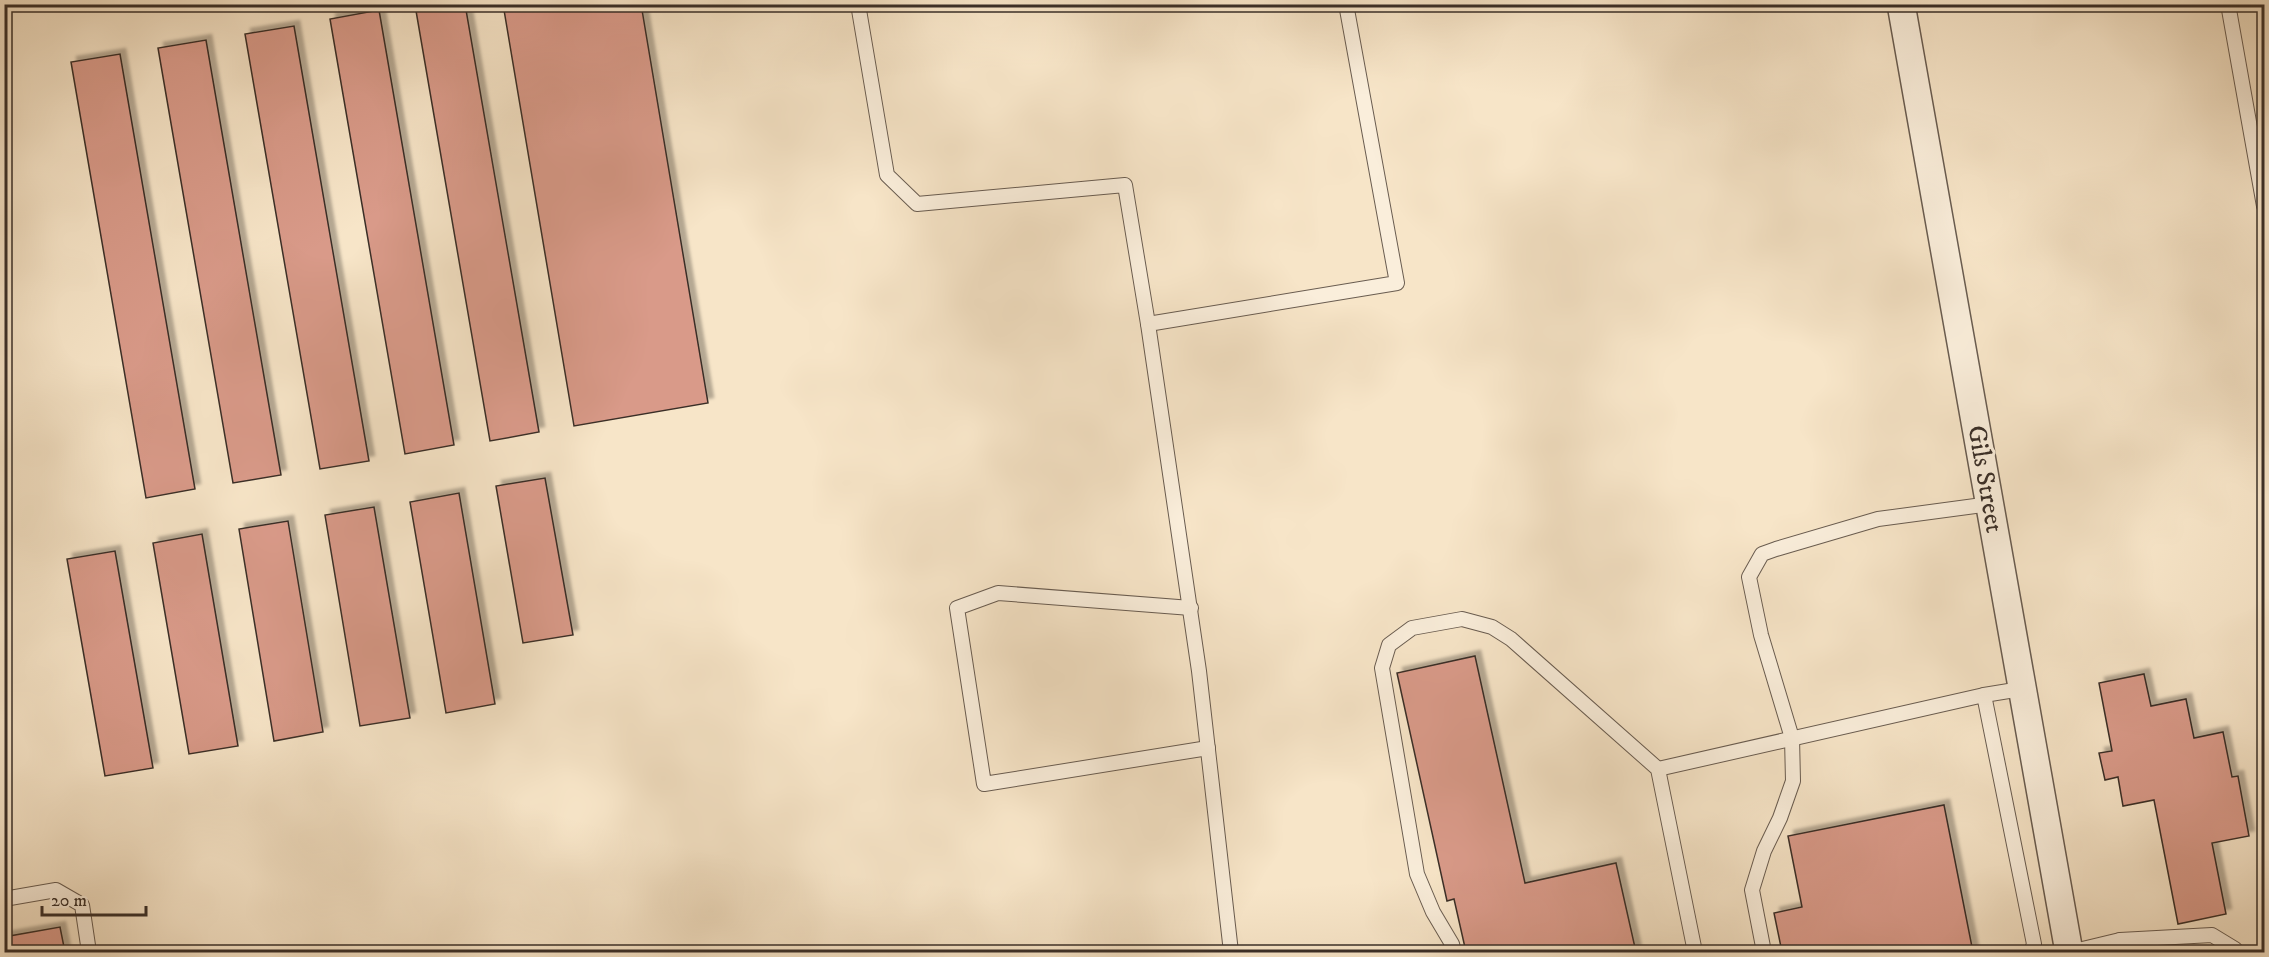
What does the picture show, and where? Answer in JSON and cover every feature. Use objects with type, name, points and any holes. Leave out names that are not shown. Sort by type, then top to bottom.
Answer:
[{"type":"street","name":"Gils Street","points":[[1901,4],[2069,952]]},
{"type":"lane","points":[[858,4],[887,175],[917,204],[1125,185],[1191,608],[1232,952]]},
{"type":"lane","points":[[1148,324],[1397,283],[1346,4]]},
{"type":"lane","points":[[2228,4],[2265,206]]},
{"type":"lane","points":[[1764,952],[1752,890],[1764,851],[1780,818],[1793,781],[1792,738],[1761,635],[1749,577],[1762,554],[1878,519],[1990,504]]},
{"type":"lane","points":[[1191,608],[998,593],[957,608],[984,784],[1208,747]]},
{"type":"lane","points":[[1454,952],[1452,944],[1433,912],[1417,874],[1382,668],[1389,645],[1412,628],[1462,619],[1492,627],[1511,639],[1658,769],[1695,952]]},
{"type":"lane","points":[[1658,769],[1984,694],[2021,689]]},
{"type":"lane","points":[[1984,694],[2034,944],[2031,952]]},
{"type":"lane","points":[[4,899],[56,890],[82,905],[89,952]]},
{"type":"lane","points":[[2069,952],[2212,935],[2235,949],[2236,952]]},
{"type":"building","points":[[465,4],[539,432],[490,441],[415,5]]},
{"type":"building","points":[[503,4],[641,4],[708,403],[574,426]]},
{"type":"building","points":[[379,10],[454,445],[405,454],[330,19]]},
{"type":"building","points":[[294,26],[369,461],[320,469],[245,34]]},
{"type":"building","points":[[206,40],[281,475],[233,483],[158,48]]},
{"type":"building","points":[[120,54],[195,489],[146,498],[71,62]]},
{"type":"building","points":[[545,478],[573,635],[523,643],[496,486]]},
{"type":"building","points":[[459,493],[495,704],[446,713],[410,502]]},
{"type":"building","points":[[374,507],[410,718],[360,726],[325,515]]},
{"type":"building","points":[[288,521],[323,732],[274,741],[239,529]]},
{"type":"building","points":[[202,534],[238,746],[189,754],[153,543]]},
{"type":"building","points":[[115,551],[153,768],[105,776],[67,559]]},
{"type":"building","points":[[1475,656],[1525,883],[1616,863],[1636,952],[1466,952],[1454,899],[1447,901],[1397,673]]},
{"type":"building","points":[[2144,674],[2151,706],[2186,699],[2194,738],[2223,732],[2232,777],[2238,776],[2249,836],[2212,843],[2226,914],[2178,924],[2154,800],[2123,806],[2118,777],[2105,780],[2099,753],[2112,751],[2099,683]]},
{"type":"building","points":[[1944,805],[1973,952],[1782,952],[1774,913],[1802,907],[1788,836]]},
{"type":"building","points":[[60,927],[65,952],[4,952],[4,937]]}]
